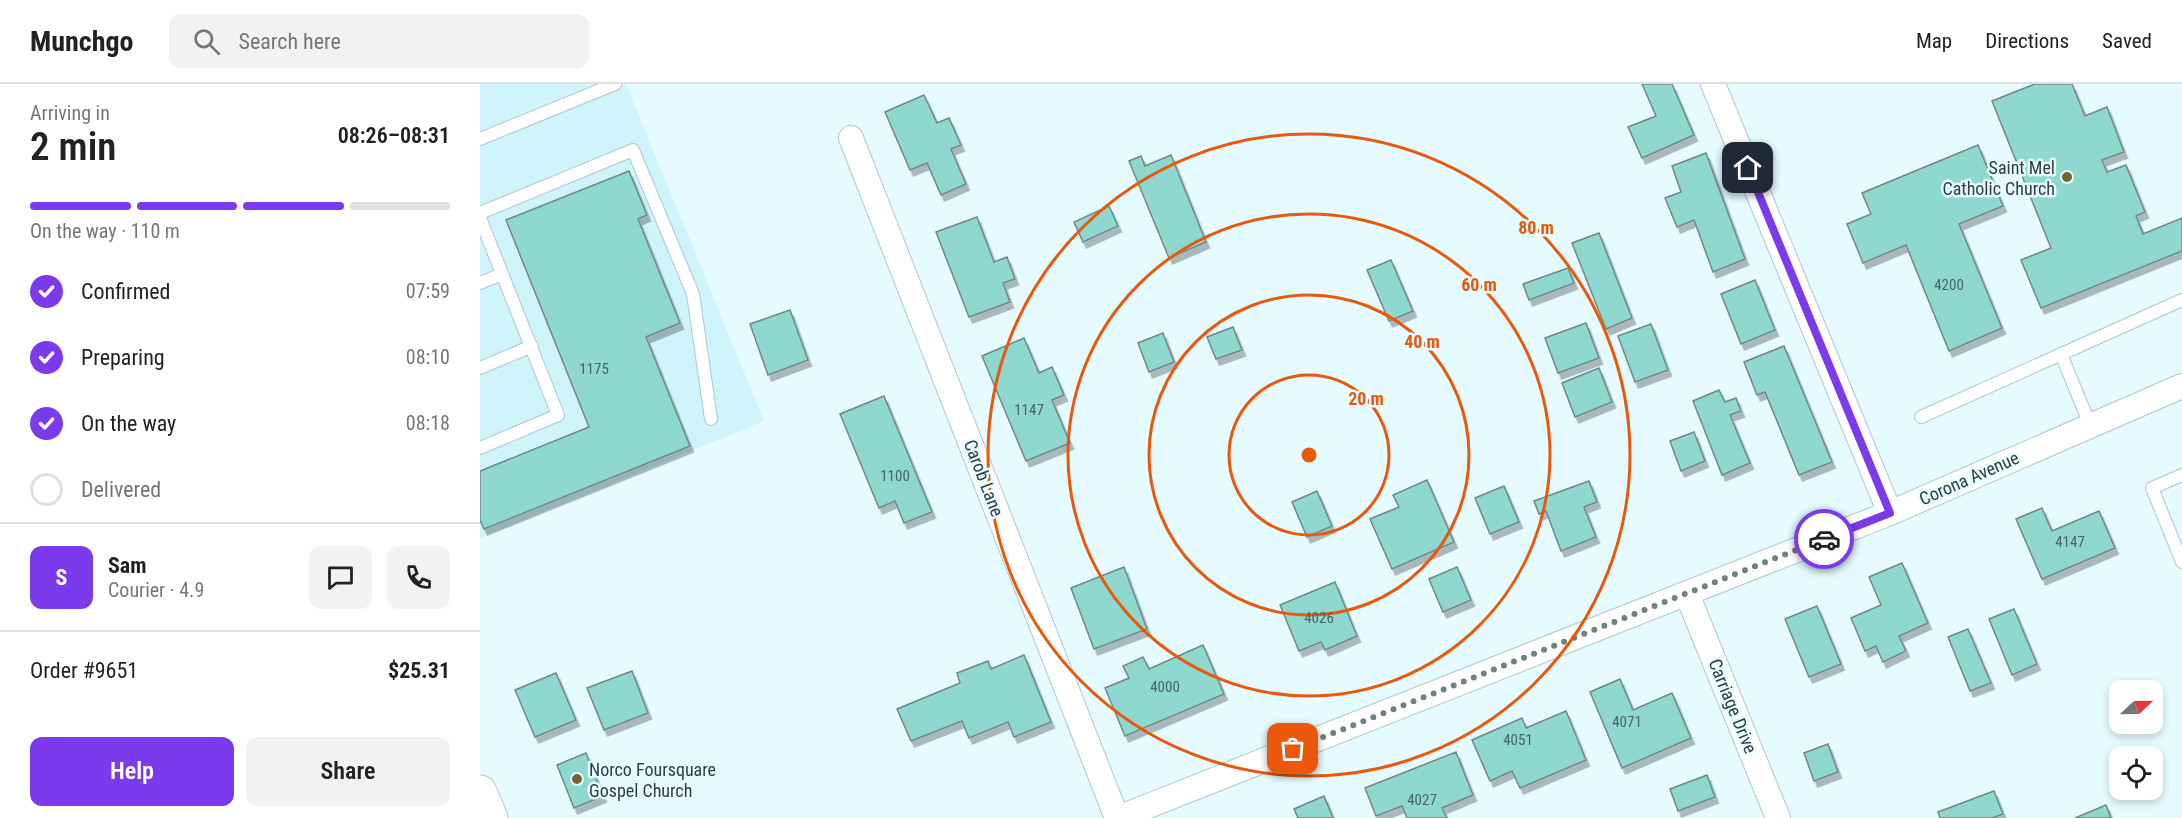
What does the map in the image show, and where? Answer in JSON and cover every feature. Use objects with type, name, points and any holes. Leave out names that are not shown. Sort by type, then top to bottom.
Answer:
[{"type":"main road","points":[[480,792],[491,818]]},
{"type":"street","points":[[1713,84],[1890,513]]},
{"type":"street","name":"Carob Lane","points":[[851,138],[1118,818]]},
{"type":"street","name":"Corona Avenue","points":[[1118,818],[1890,513],[2182,386]]},
{"type":"street","name":"Carriage Drive","points":[[1687,594],[1778,818]]},
{"type":"lane","points":[[480,139],[615,84]]},
{"type":"lane","points":[[480,213],[633,150],[693,294],[711,419]]},
{"type":"lane","points":[[480,218],[558,415],[480,448]]},
{"type":"lane","points":[[480,283],[502,274]]},
{"type":"lane","points":[[1921,417],[2182,300]]},
{"type":"lane","points":[[480,368],[532,346]]},
{"type":"lane","points":[[2061,354],[2090,425]]},
{"type":"lane","points":[[2182,475],[2152,488],[2182,562]]},
{"type":"shaded area","points":[[480,84],[626,84],[764,421],[480,538]]},
{"type":"building","points":[[1642,84],[1672,84],[1694,135],[1642,158],[1628,127],[1656,116]]},
{"type":"building","points":[[2035,84],[2072,84],[2085,116],[2107,107],[2124,152],[2102,160],[2107,172],[2126,165],[2145,212],[2136,216],[2143,234],[2182,218],[2182,251],[2041,308],[2021,260],[2051,248],[1992,101]]},
{"type":"building","points":[[924,95],[937,123],[949,118],[961,145],[951,149],[966,184],[941,195],[927,163],[910,170],[885,112]]},
{"type":"building","points":[[1978,145],[2003,206],[1959,224],[2002,328],[1949,351],[1906,245],[1863,263],[1847,224],[1871,214],[1862,193]]},
{"type":"building","points":[[1706,153],[1745,259],[1713,272],[1694,220],[1677,227],[1665,198],[1681,192],[1672,166]]},
{"type":"building","points":[[1171,155],[1206,242],[1169,258],[1129,161],[1141,156],[1145,166]]},
{"type":"building","points":[[629,171],[647,215],[638,219],[680,323],[646,337],[690,446],[484,529],[480,520],[480,471],[589,427],[506,220]]},
{"type":"building","points":[[1109,206],[1118,226],[1083,242],[1074,222]]},
{"type":"building","points":[[977,217],[994,262],[1007,257],[1015,279],[1003,283],[1010,302],[969,317],[936,232]]},
{"type":"building","points":[[1599,233],[1632,318],[1606,329],[1572,243]]},
{"type":"building","points":[[1391,260],[1413,311],[1389,321],[1367,270]]},
{"type":"building","points":[[1568,268],[1574,283],[1529,300],[1523,284]]},
{"type":"building","points":[[1755,280],[1775,330],[1741,344],[1721,294]]},
{"type":"building","points":[[790,310],[808,360],[768,375],[750,324]]},
{"type":"building","points":[[1586,323],[1599,358],[1558,373],[1545,338]]},
{"type":"building","points":[[1651,324],[1668,370],[1635,382],[1618,336]]},
{"type":"building","points":[[1233,327],[1242,350],[1216,359],[1207,337]]},
{"type":"building","points":[[1163,333],[1174,362],[1149,372],[1138,343]]},
{"type":"building","points":[[1024,338],[1039,373],[1052,367],[1064,395],[1052,400],[1070,443],[1026,461],[982,356]]},
{"type":"building","points":[[1784,346],[1832,462],[1799,475],[1765,392],[1757,395],[1744,362]]},
{"type":"building","points":[[1599,368],[1612,402],[1575,417],[1562,383]]},
{"type":"building","points":[[1719,390],[1725,402],[1736,398],[1741,411],[1730,415],[1750,463],[1722,475],[1693,401]]},
{"type":"building","points":[[884,396],[932,512],[904,523],[895,501],[879,508],[840,414]]},
{"type":"building","points":[[1694,432],[1705,461],[1681,471],[1670,441]]},
{"type":"building","points":[[1427,480],[1454,542],[1392,569],[1370,519],[1399,507],[1393,495]]},
{"type":"building","points":[[1589,481],[1597,502],[1584,507],[1596,537],[1561,551],[1546,511],[1539,514],[1534,501]]},
{"type":"building","points":[[1504,486],[1519,522],[1490,534],[1475,498]]},
{"type":"building","points":[[1317,491],[1332,526],[1307,537],[1292,502]]},
{"type":"building","points":[[2042,508],[2052,531],[2099,511],[2115,548],[2042,579],[2016,519]]},
{"type":"building","points":[[1902,563],[1928,623],[1899,636],[1906,651],[1883,662],[1876,646],[1865,651],[1851,618],[1881,605],[1869,577]]},
{"type":"building","points":[[1124,567],[1147,629],[1094,649],[1071,588]]},
{"type":"building","points":[[1457,567],[1471,600],[1443,612],[1429,579]]},
{"type":"building","points":[[1335,582],[1357,636],[1325,650],[1321,642],[1299,651],[1280,605]]},
{"type":"building","points":[[1817,606],[1841,664],[1809,677],[1785,619]]},
{"type":"building","points":[[2014,609],[2037,664],[2012,675],[1989,619]]},
{"type":"building","points":[[1968,629],[1991,683],[1970,691],[1948,637]]},
{"type":"building","points":[[1203,645],[1224,694],[1125,736],[1105,688],[1129,678],[1123,666],[1143,657],[1149,669]]},
{"type":"building","points":[[1024,655],[1051,722],[1014,737],[1008,722],[969,738],[962,721],[911,741],[897,709],[960,683],[957,673],[988,661],[991,669]]},
{"type":"building","points":[[632,671],[648,713],[604,730],[587,688]]},
{"type":"building","points":[[556,673],[576,720],[535,737],[515,690]]},
{"type":"building","points":[[1620,679],[1633,710],[1672,693],[1691,738],[1622,768],[1590,692]]},
{"type":"building","points":[[1566,711],[1586,760],[1520,788],[1512,771],[1490,781],[1472,740],[1522,718],[1526,728]]},
{"type":"building","points":[[1828,744],[1838,772],[1814,781],[1804,753]]},
{"type":"building","points":[[1456,752],[1473,795],[1442,808],[1447,818],[1407,818],[1402,806],[1376,816],[1365,788]]},
{"type":"building","points":[[586,753],[603,796],[574,808],[557,765]]},
{"type":"building","points":[[1707,775],[1715,797],[1678,811],[1670,789]]},
{"type":"building","points":[[1994,791],[2003,814],[1992,818],[1940,818],[1938,812]]},
{"type":"building","points":[[1324,796],[1333,818],[1298,818],[1294,809]]},
{"type":"building","points":[[2106,805],[2111,818],[2075,818]]},
{"type":"way so far","points":[[1293,749],[1824,539]]},
{"type":"place","name":"Saint Mel Catholic Church","points":[[2067,177]]},
{"type":"place","name":"Norco Foursquare Gospel Church","points":[[577,779]]},
{"type":"route","points":[[1748,168],[1890,513],[1824,539]]}]
